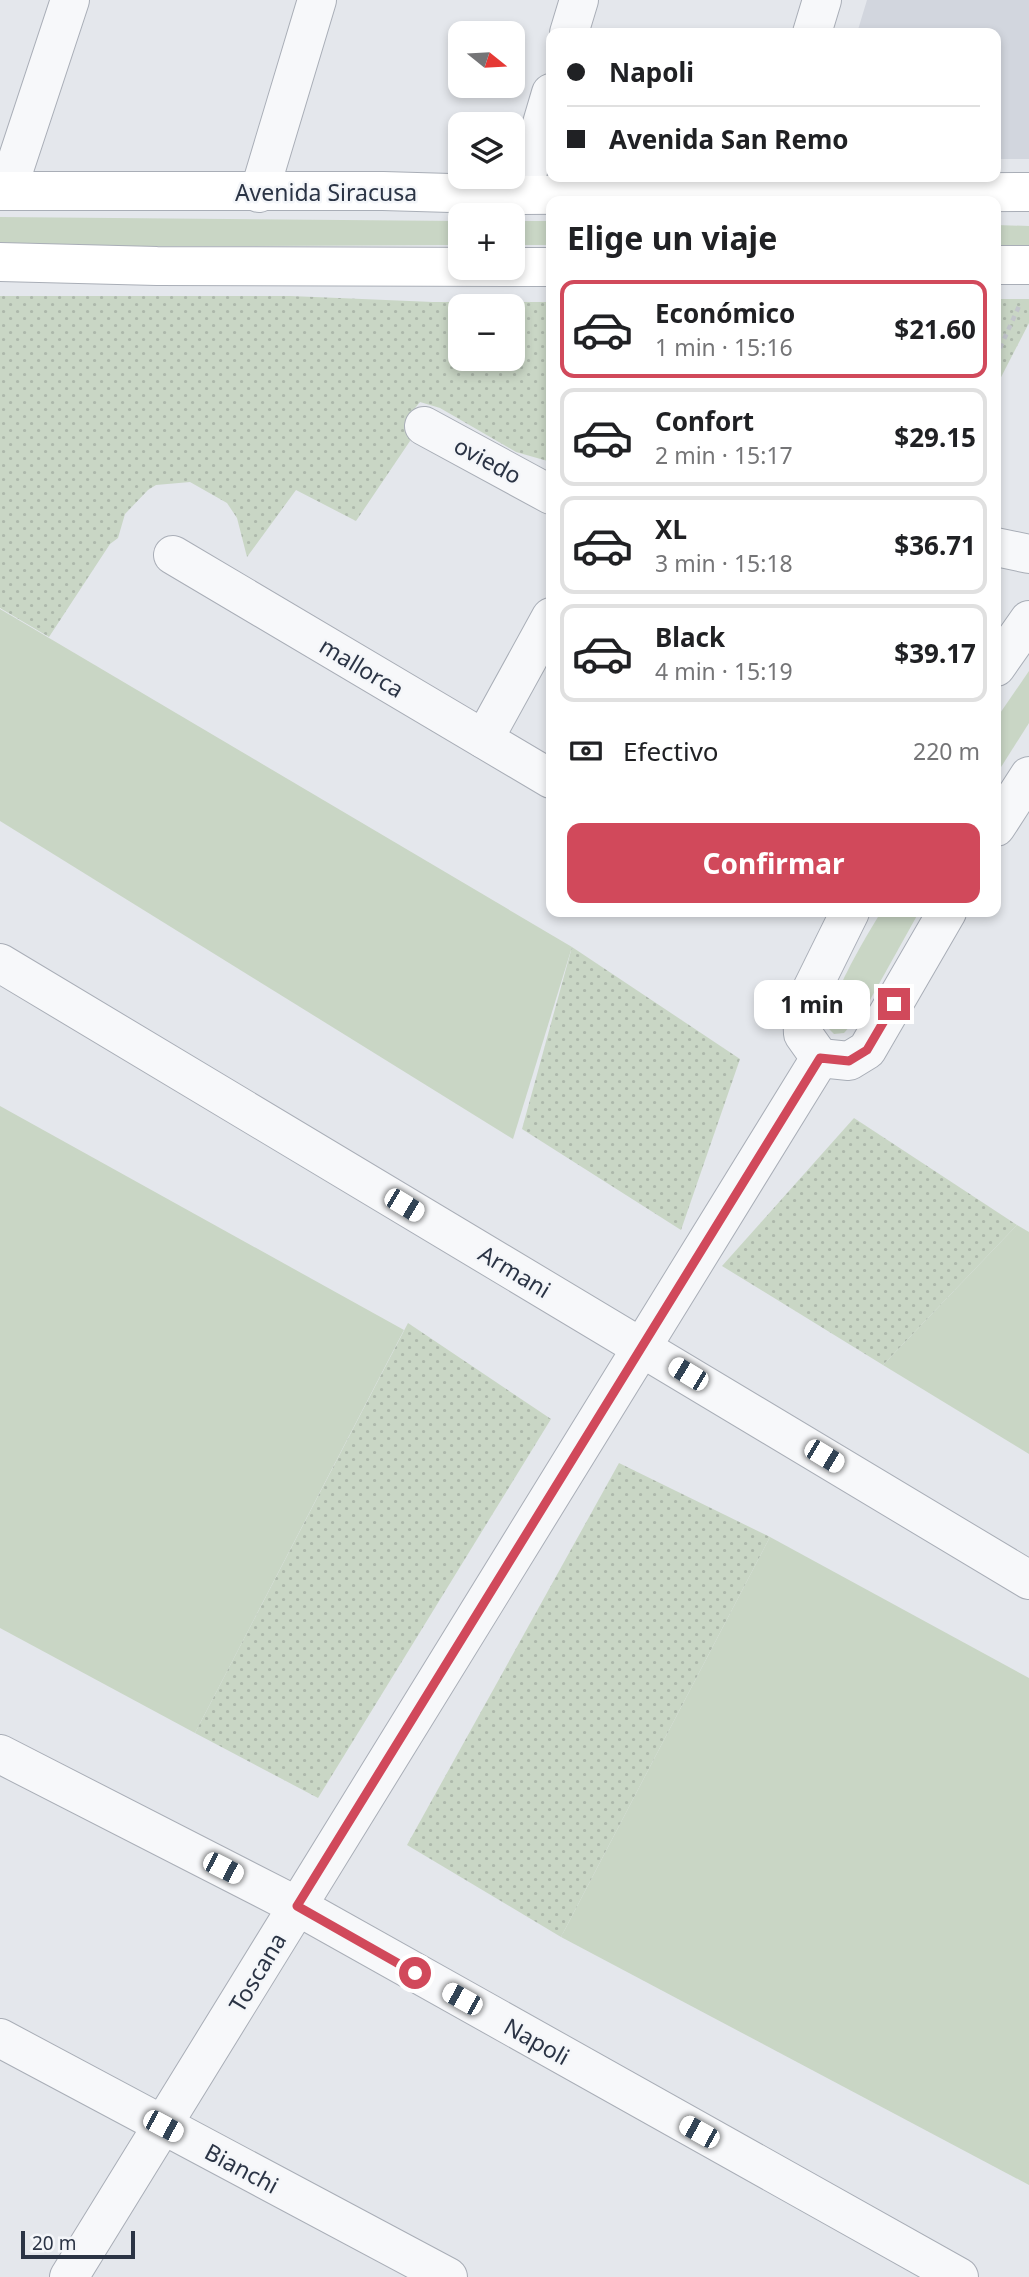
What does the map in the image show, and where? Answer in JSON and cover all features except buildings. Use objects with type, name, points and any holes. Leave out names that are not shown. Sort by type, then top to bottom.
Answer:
[{"type":"street","points":[[3,191],[70,0]]},
{"type":"street","points":[[259,193],[317,0]]},
{"type":"street","points":[[571,28],[579,0]]},
{"type":"street","points":[[814,28],[822,0]]},
{"type":"street","points":[[521,195],[546,110]]},
{"type":"street","name":"Avenida Siracusa","points":[[3,191],[383,191],[521,195],[768,185],[1029,192]]},
{"type":"street","points":[[0,262],[170,266],[546,267]]},
{"type":"street","points":[[1001,268],[1026,282]]},
{"type":"street","name":"oviedo","points":[[424,426],[545,489]]},
{"type":"street","points":[[1001,548],[1029,554]]},
{"type":"street","name":"mallorca","points":[[173,555],[546,776]]},
{"type":"street","points":[[1001,660],[1029,621]]},
{"type":"street","points":[[484,739],[546,626]]},
{"type":"street","points":[[1001,819],[1029,776]]},
{"type":"street","points":[[848,917],[802,1009],[803,1034],[820,1058],[849,1061],[867,1050],[944,917]]},
{"type":"street","name":"Armani","points":[[0,963],[1029,1580]]},
{"type":"street","name":"Toscana","points":[[69,2277],[820,1058]]},
{"type":"street","name":"Napoli","points":[[0,1754],[297,1906],[959,2277]]},
{"type":"street","name":"Bianchi","points":[[0,2038],[448,2277]]},
{"type":"path","points":[[1001,344],[1026,282]]},
{"type":"shaded area","points":[[867,0],[1029,0],[1029,159],[1001,159],[1001,28],[859,28]]},
{"type":"green space","points":[[0,217],[448,221],[448,245],[0,247]]},
{"type":"green space","points":[[525,221],[546,221],[546,245],[525,245]]},
{"type":"green space","points":[[1001,225],[1029,226],[1029,247],[1001,246]]},
{"type":"green space","points":[[0,296],[291,296],[448,302],[448,371],[525,371],[525,302],[546,302],[546,461],[516,452],[440,408],[420,402],[407,418],[410,441],[356,521],[296,490],[247,557],[237,518],[227,503],[190,482],[156,485],[125,514],[118,538],[110,544],[49,637],[0,608]]},
{"type":"green space","points":[[1001,299],[1029,299],[1029,323],[1001,377]]},
{"type":"green space","points":[[0,609],[572,947],[513,1139],[0,821]]},
{"type":"green space","points":[[1029,671],[1029,723],[1001,767],[1001,712]]},
{"type":"green space","points":[[878,917],[916,917],[865,1009],[844,1033],[834,1034],[825,1025],[836,995]]},
{"type":"green space","points":[[572,947],[740,1059],[681,1230],[522,1129]]},
{"type":"green space","points":[[0,1106],[404,1330],[195,1733],[0,1628]]},
{"type":"green space","points":[[854,1118],[1017,1225],[883,1365],[722,1266]]},
{"type":"green space","points":[[1017,1225],[1029,1232],[1029,1454],[883,1365]]},
{"type":"green space","points":[[408,1323],[551,1419],[318,1798],[195,1733]]},
{"type":"green space","points":[[619,1463],[770,1537],[561,1937],[407,1845]]},
{"type":"green space","points":[[770,1537],[1029,1678],[1029,2185],[561,1937]]},
{"type":"route","points":[[415,1973],[297,1906],[820,1058],[849,1061],[867,1050],[894,1004]]}]
